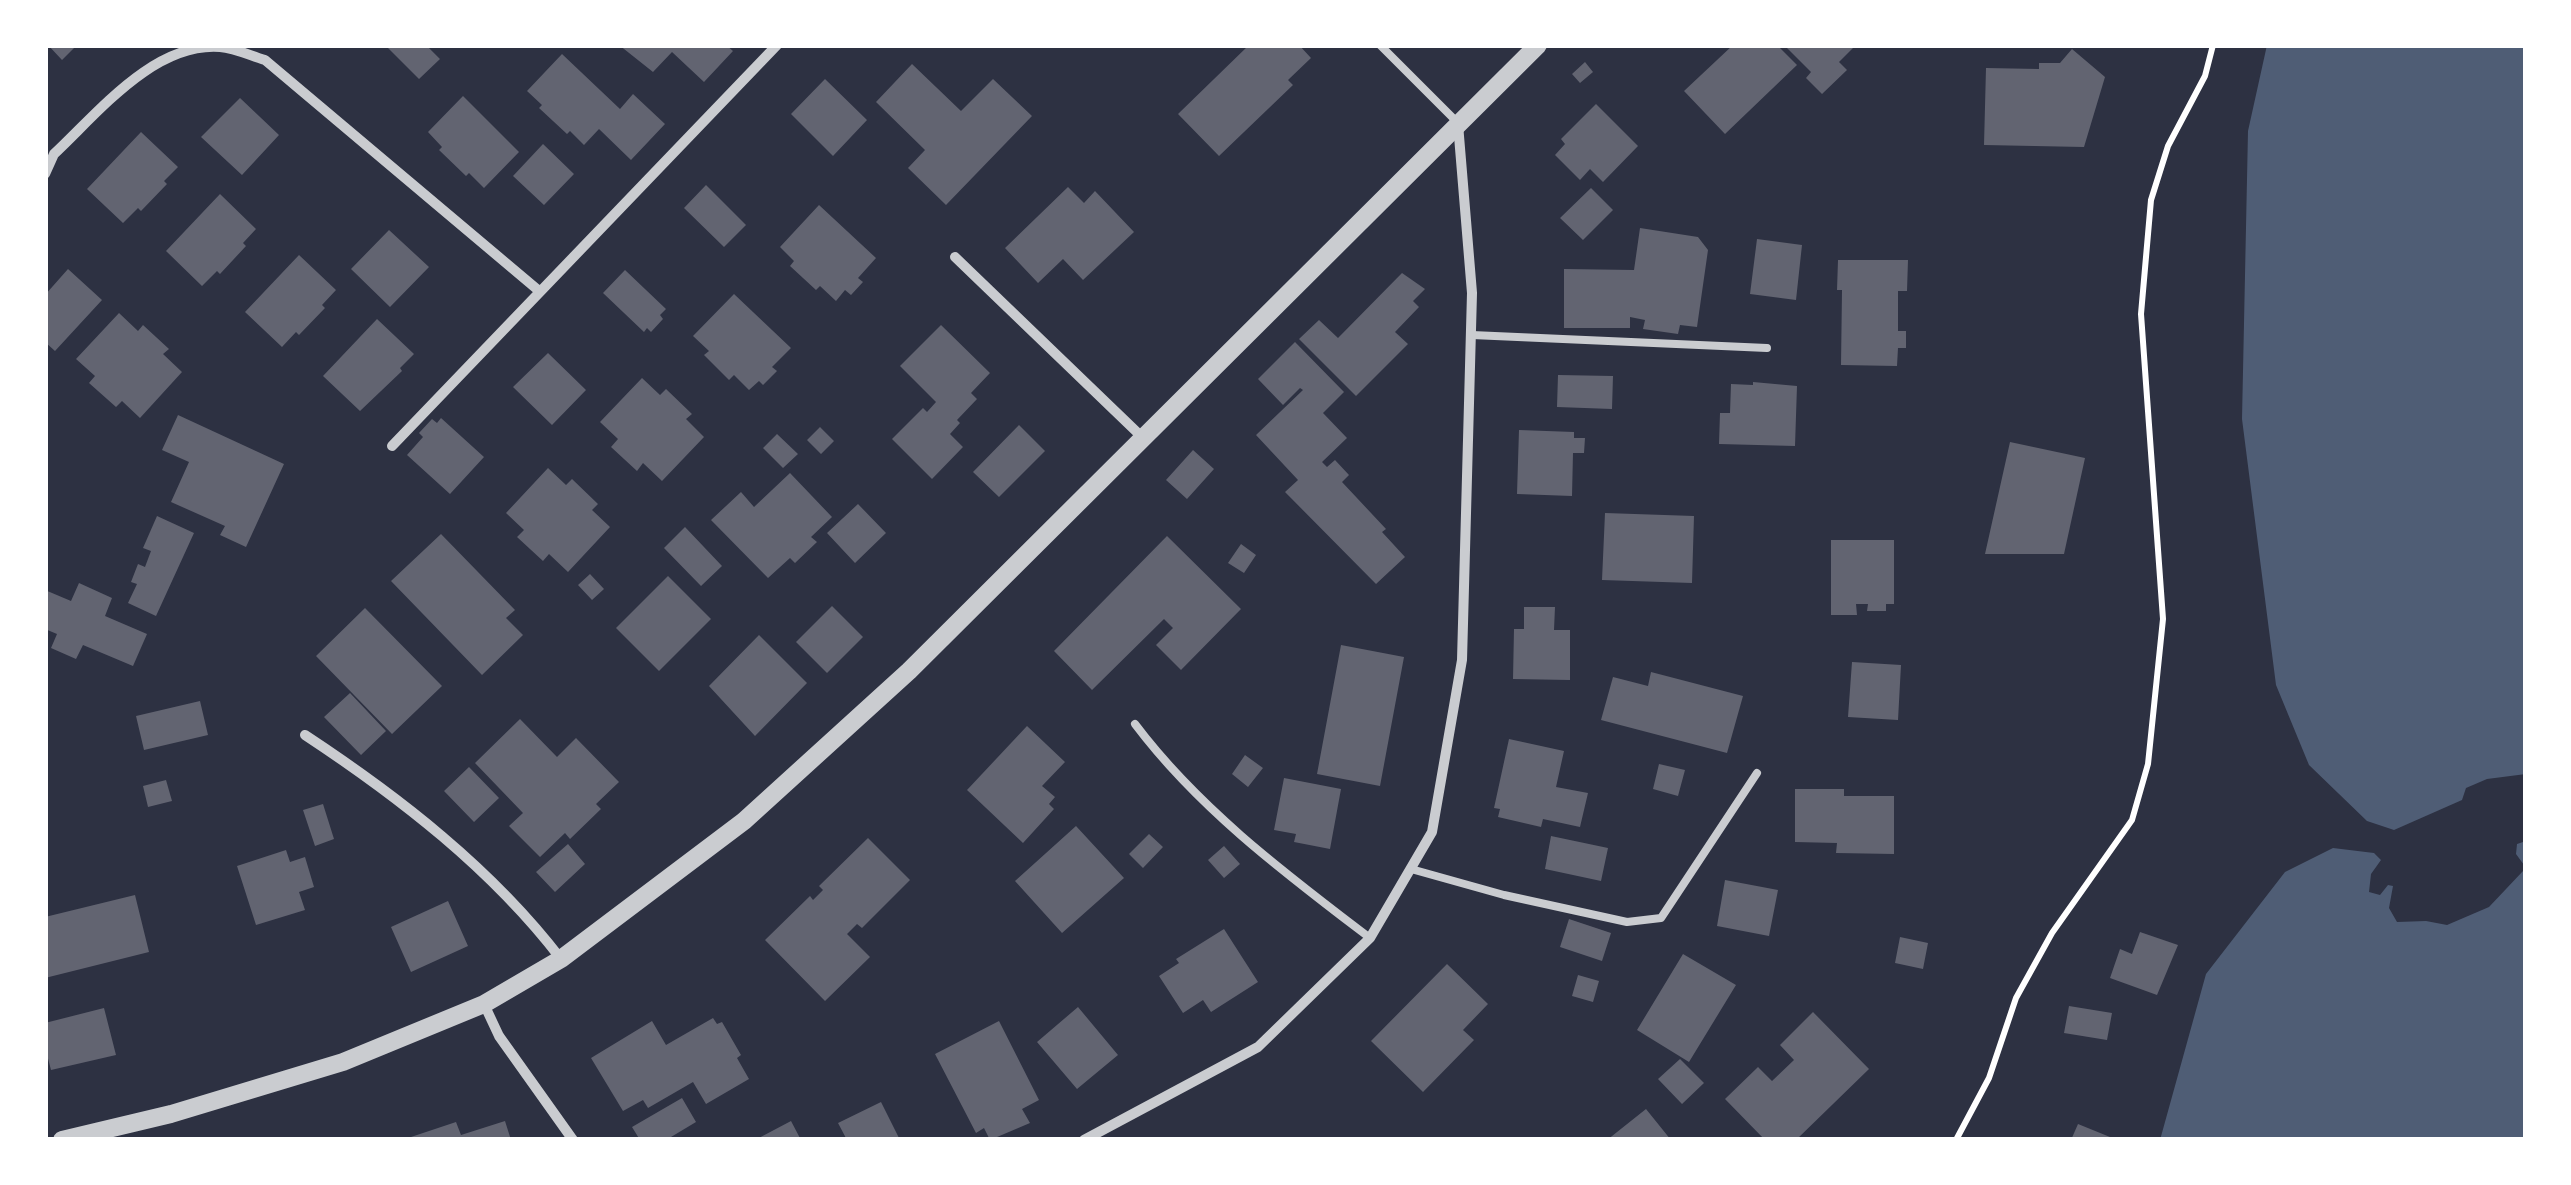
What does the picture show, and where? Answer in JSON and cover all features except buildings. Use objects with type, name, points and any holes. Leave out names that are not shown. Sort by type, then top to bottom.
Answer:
[{"type":"street","points":[[392,446],[776,45]]},
{"type":"street","points":[[62,1140],[171,1114],[343,1062],[484,1004],[561,959],[744,821],[909,672],[1538,45]]},
{"type":"street","points":[[45,174],[54,154],[152,64],[188,50],[220,47],[266,60],[538,290]]},
{"type":"street","points":[[1084,1140],[1258,1047],[1370,938],[1432,832],[1462,660],[1472,293],[1458,124]]},
{"type":"street","points":[[955,256],[1142,437]]},
{"type":"street","points":[[305,735],[371,778],[484,874],[561,959]]},
{"type":"street","points":[[484,1004],[499,1036],[572,1140]]},
{"type":"lane","points":[[1380,45],[1458,124]]},
{"type":"lane","points":[[1472,335],[1767,348]]},
{"type":"lane","points":[[1135,724],[1180,778],[1248,843],[1370,938]]},
{"type":"lane","points":[[1412,869],[1504,895],[1627,922],[1662,918],[1757,772]]},
{"type":"path","points":[[1956,1140],[1990,1078],[2016,998],[2052,933],[2132,820],[2148,764],[2163,619],[2141,314],[2151,200],[2168,146],[2205,76],[2213,45]]},
{"type":"water","points":[[2267,45],[2526,45],[2526,774],[2487,779],[2466,788],[2462,800],[2394,830],[2367,821],[2309,765],[2276,685],[2242,419],[2248,131]]},
{"type":"water","points":[[2526,841],[2526,1140],[2160,1140],[2206,974],[2285,872],[2333,848],[2374,853],[2381,860],[2371,874],[2369,892],[2380,895],[2388,885],[2393,886],[2389,908],[2397,922],[2447,925],[2489,907],[2523,871],[2524,865],[2516,854],[2517,844]]}]
